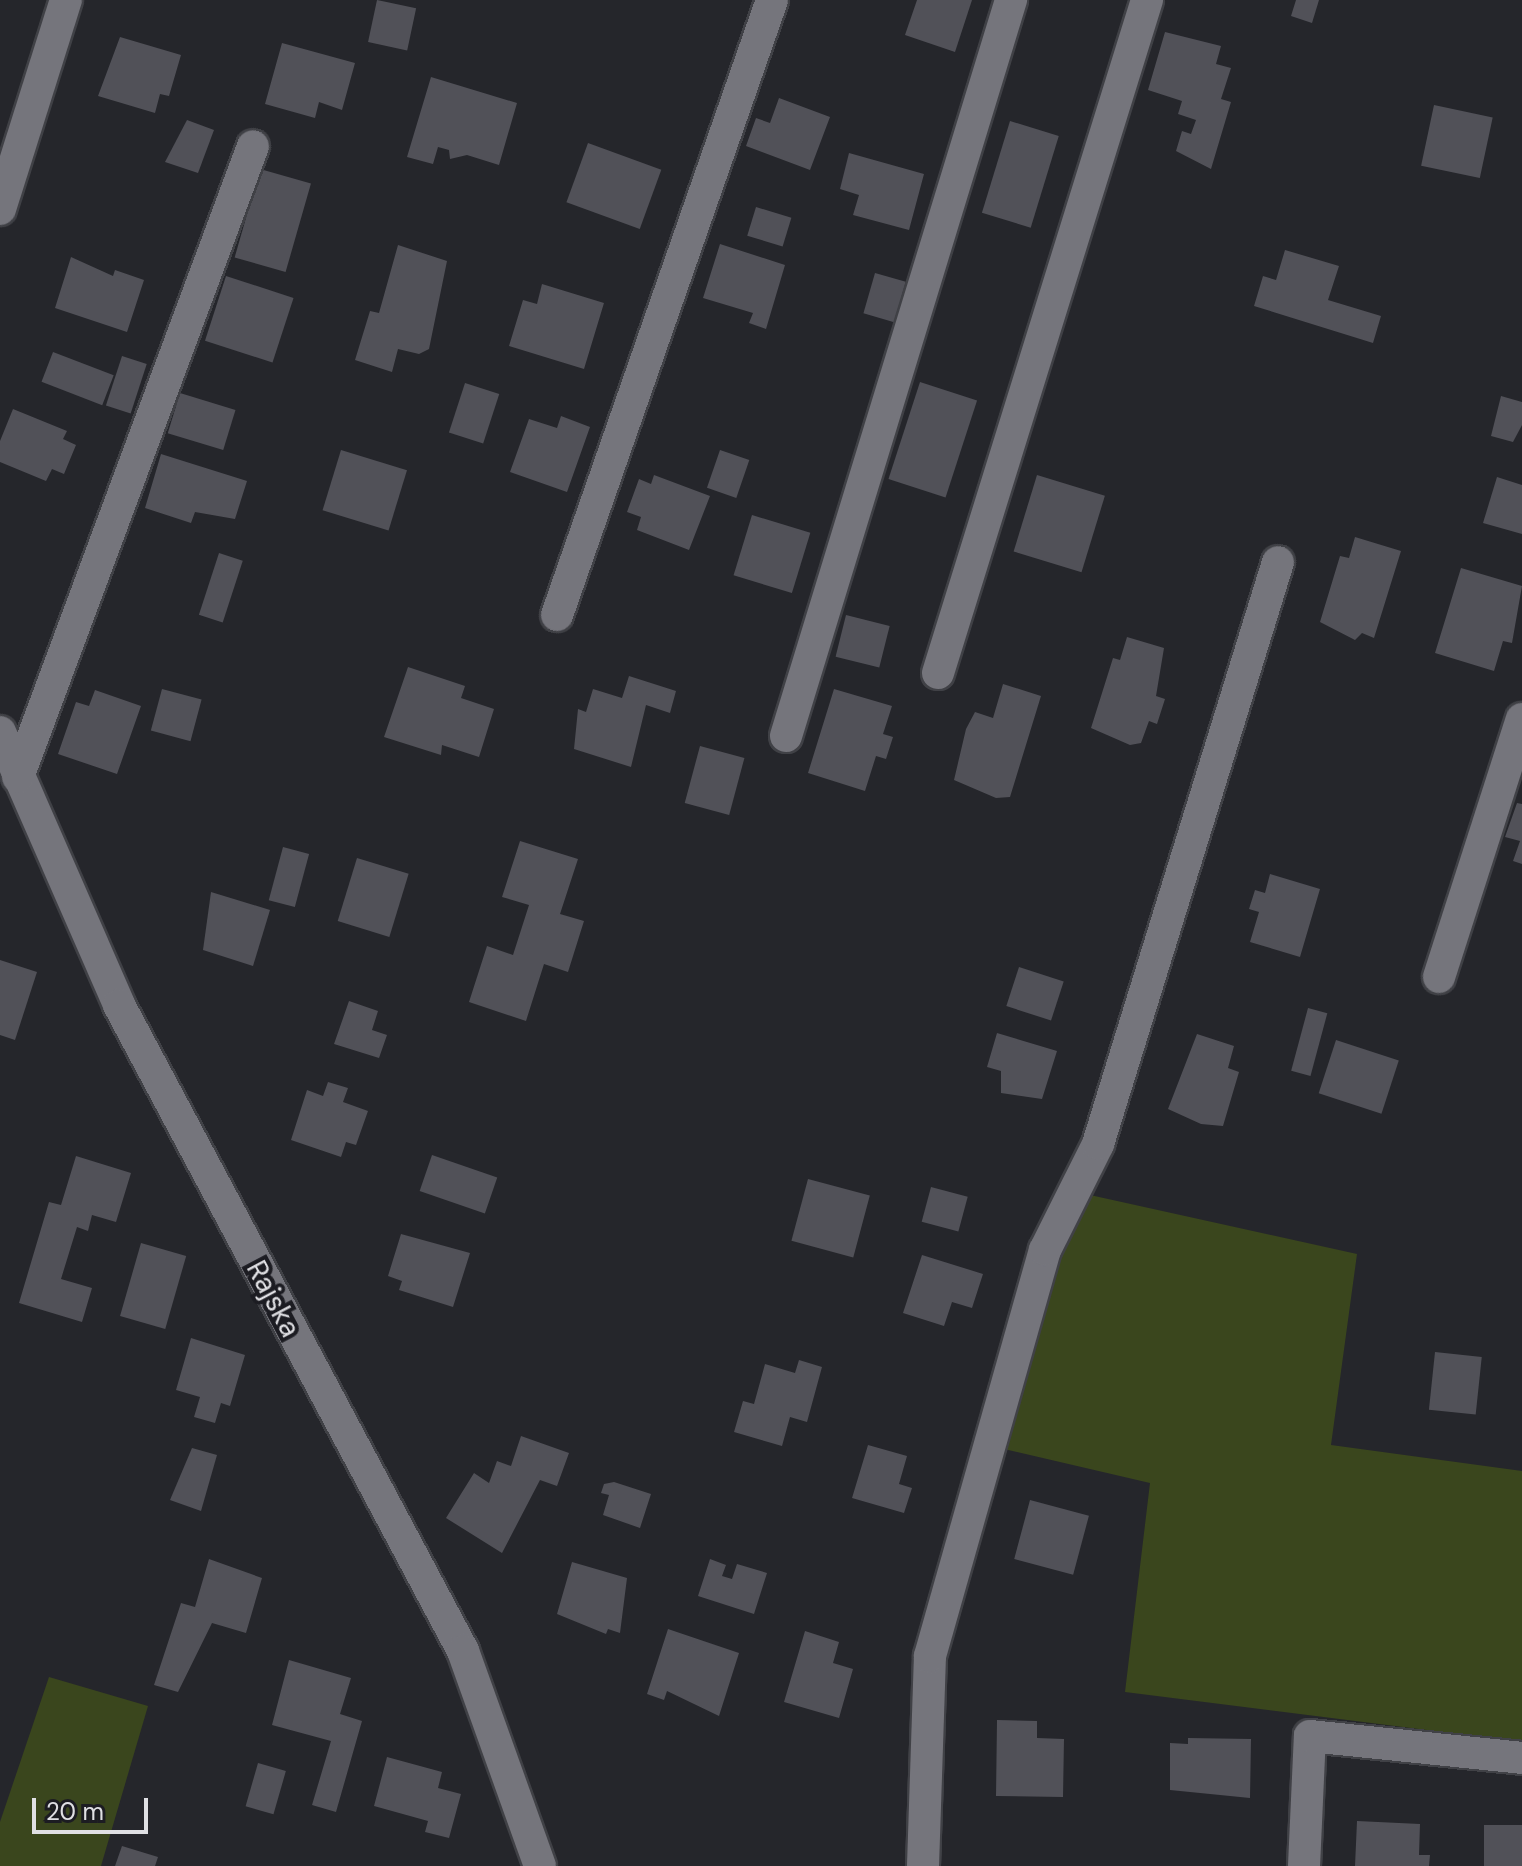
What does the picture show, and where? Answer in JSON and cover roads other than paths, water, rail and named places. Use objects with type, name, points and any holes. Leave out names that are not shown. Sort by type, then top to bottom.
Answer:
[{"type":"street","points":[[0,209],[66,0]]},
{"type":"street","points":[[557,615],[772,0]]},
{"type":"street","points":[[786,736],[1011,0]]},
{"type":"street","points":[[938,673],[1147,0]]},
{"type":"street","points":[[18,777],[253,146]]},
{"type":"street","points":[[923,1866],[930,1656],[1045,1250],[1098,1144],[1278,562]]},
{"type":"street","points":[[1439,977],[1522,719]]},
{"type":"street","name":"Rajska","points":[[0,732],[119,1005],[463,1651],[540,1866]]},
{"type":"street","points":[[1304,1866],[1310,1736],[1522,1758]]}]
